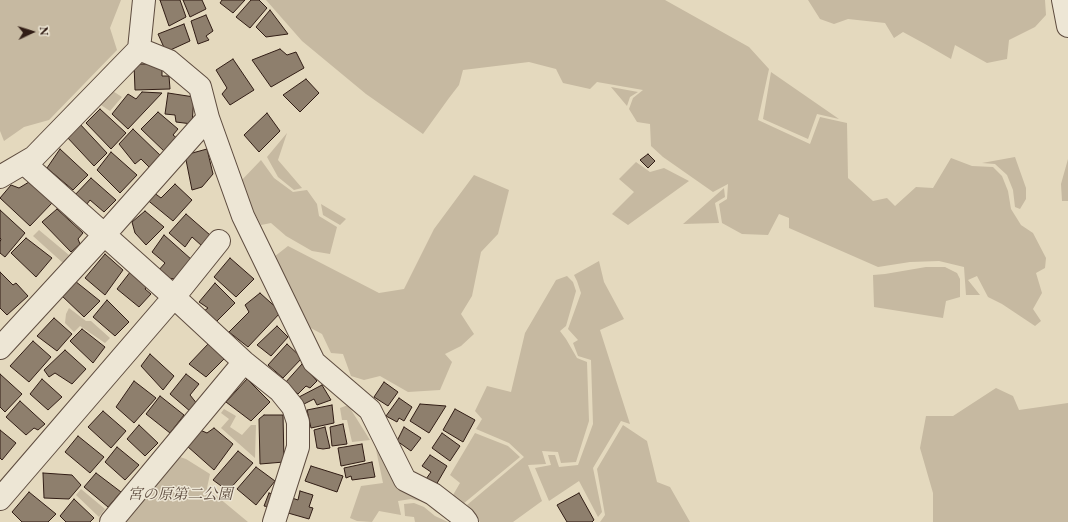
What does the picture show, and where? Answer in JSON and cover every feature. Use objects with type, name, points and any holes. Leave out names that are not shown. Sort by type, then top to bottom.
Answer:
[{"type":"street","points":[[0,177],[34,157],[139,49],[144,0]]},
{"type":"street","points":[[1063,0],[1068,26]]},
{"type":"street","points":[[139,49],[169,61],[200,88],[208,118],[243,216],[314,362],[370,410],[405,480],[433,494],[467,522]]},
{"type":"street","points":[[0,348],[104,235],[208,118]]},
{"type":"street","points":[[24,163],[174,297],[244,362],[280,391],[293,407],[298,422],[298,447],[274,522]]},
{"type":"street","points":[[0,499],[174,297],[219,241]]},
{"type":"street","points":[[113,522],[244,362]]},
{"type":"green space","points":[[0,0],[121,0],[110,28],[117,50],[49,120],[24,127],[4,141],[0,131]]},
{"type":"green space","points":[[266,0],[665,0],[749,47],[769,69],[758,120],[810,144],[820,117],[847,123],[848,178],[873,201],[887,198],[895,206],[916,187],[933,188],[951,158],[972,166],[993,167],[1002,176],[1008,191],[1011,209],[1021,225],[1033,233],[1046,258],[1045,268],[1036,273],[1042,293],[1033,309],[1041,321],[1035,326],[1002,304],[988,297],[977,276],[968,280],[980,295],[966,295],[964,267],[939,261],[910,262],[878,267],[789,228],[789,218],[779,214],[768,235],[742,234],[722,223],[719,204],[727,199],[728,184],[713,192],[663,157],[651,146],[650,124],[637,122],[629,109],[633,98],[643,90],[597,82],[590,89],[563,83],[556,69],[529,62],[463,70],[459,85],[423,134],[366,94],[302,41]]},
{"type":"green space","points":[[808,0],[1045,0],[1046,15],[1035,27],[1009,40],[1007,59],[987,63],[955,45],[951,59],[903,32],[894,38],[885,23],[848,19],[834,24],[820,19]]},
{"type":"green space","points":[[771,72],[839,119],[817,114],[808,139],[763,119]]},
{"type":"green space","points":[[611,87],[638,92],[630,97],[627,106]]},
{"type":"green space","points":[[108,88],[122,97],[110,111],[101,105],[84,121]]},
{"type":"green space","points":[[287,133],[278,160],[302,188],[294,190],[278,177],[267,157]]},
{"type":"green space","points":[[1015,157],[1026,188],[1026,199],[1020,209],[1015,207],[1013,190],[1007,175],[995,164],[982,163]]},
{"type":"green space","points":[[1068,159],[1068,201],[1062,201],[1061,184]]},
{"type":"green space","points":[[261,160],[274,178],[293,192],[307,190],[317,204],[319,216],[337,227],[330,254],[312,251],[286,236],[271,223],[261,225],[239,183]]},
{"type":"green space","points":[[636,162],[650,172],[664,168],[689,181],[628,225],[612,214],[634,192],[619,179]]},
{"type":"green space","points":[[474,175],[509,190],[498,234],[481,252],[472,296],[461,314],[474,334],[461,346],[445,354],[452,362],[440,390],[408,392],[380,376],[364,380],[351,376],[343,354],[331,353],[322,334],[305,325],[270,260],[288,246],[379,293],[404,289],[434,229]]},
{"type":"green space","points":[[724,188],[725,197],[715,203],[719,223],[683,224]]},
{"type":"green space","points":[[321,204],[346,219],[340,225],[323,215]]},
{"type":"green space","points":[[39,230],[69,255],[63,263],[33,236]]},
{"type":"green space","points":[[599,261],[604,282],[624,319],[600,330],[630,424],[621,421],[593,468],[602,512],[598,517],[579,481],[549,501],[535,468],[551,465],[548,455],[555,455],[559,467],[578,465],[593,424],[591,360],[578,356],[573,343],[578,340],[568,329],[581,293],[574,275]]},
{"type":"green space","points":[[926,267],[945,267],[957,273],[960,279],[960,297],[946,301],[943,318],[874,307],[873,275]]},
{"type":"green space","points":[[567,276],[573,282],[576,291],[566,326],[560,331],[577,358],[587,362],[589,421],[576,462],[561,463],[558,452],[542,451],[546,464],[528,465],[542,501],[513,522],[480,522],[467,505],[524,457],[509,443],[476,429],[482,419],[475,411],[487,386],[511,392],[525,333],[556,280]]},
{"type":"green space","points":[[69,308],[86,321],[91,321],[110,338],[105,343],[80,326],[74,332],[65,323],[66,314]]},
{"type":"green space","points":[[996,388],[1013,396],[1019,410],[1068,403],[1068,522],[933,522],[933,493],[920,448],[926,416],[953,416]]},
{"type":"green space","points":[[348,405],[370,440],[352,442],[347,420],[342,420],[340,408]]},
{"type":"green space","points":[[224,409],[236,416],[230,427],[242,435],[251,425],[256,425],[255,458],[221,428],[229,419],[221,413]]},
{"type":"green space","points":[[623,425],[647,441],[657,482],[670,487],[690,522],[600,522],[605,515],[597,469]]},
{"type":"green space","points":[[475,433],[508,446],[520,457],[463,504],[453,495],[460,483],[450,475]]},
{"type":"green space","points":[[374,440],[453,520],[436,512],[424,502],[411,499],[398,501],[401,515],[379,511],[372,522],[357,521],[350,518],[361,486],[383,483]]},
{"type":"green space","name":"宮の原第二公園","points":[[177,456],[186,459],[210,474],[207,488],[248,522],[125,522],[123,520]]},
{"type":"green space","points":[[81,489],[105,509],[99,517],[76,495]]},
{"type":"green space","points":[[414,503],[424,507],[435,516],[448,522],[415,522],[414,517],[405,516],[404,504]]},
{"type":"building","points":[[160,0],[180,0],[186,17],[169,26]]},
{"type":"building","points":[[183,0],[202,0],[206,9],[190,17]]},
{"type":"building","points":[[222,0],[245,0],[233,13],[220,3]]},
{"type":"building","points":[[251,0],[259,0],[267,8],[250,28],[236,17]]},
{"type":"building","points":[[270,10],[288,34],[266,37],[256,27]]},
{"type":"building","points":[[206,15],[213,31],[206,36],[209,40],[198,44],[191,21]]},
{"type":"building","points":[[184,24],[190,41],[166,52],[158,34]]},
{"type":"building","points":[[280,49],[287,55],[296,52],[304,68],[271,87],[252,60]]},
{"type":"building","points":[[233,59],[254,90],[230,105],[222,94],[227,88],[216,70]]},
{"type":"building","points":[[134,64],[151,64],[162,68],[162,76],[169,76],[170,89],[135,90]]},
{"type":"building","points":[[306,79],[319,93],[300,112],[283,95]]},
{"type":"building","points":[[142,92],[162,93],[128,129],[112,114],[128,94],[136,99]]},
{"type":"building","points":[[168,93],[194,97],[192,124],[176,122],[175,115],[165,114]]},
{"type":"building","points":[[100,109],[126,133],[111,149],[86,123]]},
{"type":"building","points":[[158,112],[178,129],[173,135],[178,139],[166,153],[141,129]]},
{"type":"building","points":[[267,113],[280,131],[259,152],[244,135]]},
{"type":"building","points":[[79,123],[107,153],[94,166],[66,136]]},
{"type":"building","points":[[133,129],[162,157],[150,168],[141,159],[135,164],[119,144]]},
{"type":"building","points":[[60,149],[88,175],[73,190],[47,168]]},
{"type":"building","points":[[207,149],[213,174],[202,187],[192,190],[185,155]]},
{"type":"building","points":[[111,152],[137,175],[120,193],[97,170]]},
{"type":"building","points":[[648,154],[655,161],[648,168],[640,160]]},
{"type":"building","points":[[91,178],[116,200],[104,212],[90,200],[84,208],[73,197]]},
{"type":"building","points":[[29,182],[52,203],[30,226],[0,198],[11,185],[19,188]]},
{"type":"building","points":[[175,184],[192,200],[173,221],[145,198],[153,192],[161,198]]},
{"type":"building","points":[[57,209],[83,233],[78,239],[80,244],[71,252],[42,222]]},
{"type":"building","points":[[0,210],[25,233],[5,257],[0,253]]},
{"type":"building","points":[[145,211],[164,227],[146,245],[135,233],[132,222]]},
{"type":"building","points":[[186,214],[210,235],[202,246],[192,237],[185,247],[169,233]]},
{"type":"building","points":[[164,235],[192,260],[176,279],[166,278],[158,271],[165,263],[152,252]]},
{"type":"building","points":[[26,238],[52,258],[36,277],[11,253]]},
{"type":"building","points":[[105,254],[123,270],[105,295],[85,278]]},
{"type":"building","points":[[230,258],[254,279],[236,297],[214,277]]},
{"type":"building","points":[[131,271],[148,285],[145,289],[151,294],[139,307],[117,289]]},
{"type":"building","points":[[0,272],[13,285],[16,283],[28,296],[7,315],[0,308]]},
{"type":"building","points":[[75,281],[100,301],[84,317],[61,295]]},
{"type":"building","points":[[215,283],[235,303],[216,322],[204,311],[208,308],[199,302]]},
{"type":"building","points":[[260,293],[281,312],[248,347],[229,332],[249,312],[245,305]]},
{"type":"building","points":[[107,300],[129,322],[115,336],[93,317]]},
{"type":"building","points":[[54,318],[72,334],[57,351],[37,336]]},
{"type":"building","points":[[277,326],[288,337],[271,356],[257,345]]},
{"type":"building","points":[[82,329],[105,347],[93,363],[70,341]]},
{"type":"building","points":[[33,341],[51,357],[29,382],[10,366]]},
{"type":"building","points":[[209,343],[225,358],[206,377],[189,364]]},
{"type":"building","points":[[287,344],[302,358],[283,378],[268,365]]},
{"type":"building","points":[[65,350],[86,369],[72,384],[55,373],[49,377],[44,370]]},
{"type":"building","points":[[150,354],[174,376],[163,390],[141,366]]},
{"type":"building","points":[[302,364],[317,381],[310,388],[306,386],[298,394],[285,383]]},
{"type":"building","points":[[0,374],[22,394],[5,412],[0,407]]},
{"type":"building","points":[[186,374],[199,384],[190,395],[198,405],[191,412],[170,394]]},
{"type":"building","points":[[42,379],[62,397],[48,410],[30,394]]},
{"type":"building","points":[[247,379],[270,402],[251,421],[226,402]]},
{"type":"building","points":[[134,381],[156,398],[134,423],[116,407]]},
{"type":"building","points":[[384,382],[398,392],[388,406],[374,397]]},
{"type":"building","points":[[322,385],[331,400],[317,405],[314,399],[302,405],[299,397]]},
{"type":"building","points":[[160,396],[184,415],[170,433],[146,414]]},
{"type":"building","points":[[399,398],[412,407],[404,421],[399,418],[397,422],[386,416]]},
{"type":"building","points":[[20,401],[45,424],[38,430],[34,428],[26,435],[6,417]]},
{"type":"building","points":[[420,404],[446,406],[429,433],[410,421]]},
{"type":"building","points":[[332,405],[334,423],[311,428],[307,410]]},
{"type":"building","points":[[455,409],[475,420],[463,442],[443,430]]},
{"type":"building","points":[[103,411],[126,431],[111,448],[88,427]]},
{"type":"building","points":[[264,415],[283,415],[284,462],[260,464],[259,419]]},
{"type":"building","points":[[343,424],[347,444],[332,446],[330,427]]},
{"type":"building","points":[[139,425],[158,443],[145,456],[127,439]]},
{"type":"building","points":[[325,427],[330,448],[317,448],[314,430]]},
{"type":"building","points":[[404,427],[421,438],[411,451],[397,441]]},
{"type":"building","points":[[214,428],[233,444],[214,470],[187,446],[200,430],[207,433]]},
{"type":"building","points":[[0,430],[16,443],[2,460],[0,458]]},
{"type":"building","points":[[442,433],[460,446],[450,461],[432,448]]},
{"type":"building","points":[[78,436],[104,457],[90,473],[65,452]]},
{"type":"building","points":[[362,444],[365,461],[341,466],[338,448]]},
{"type":"building","points":[[117,447],[139,465],[125,480],[105,462]]},
{"type":"building","points":[[238,451],[253,463],[228,491],[213,480]]},
{"type":"building","points":[[430,455],[447,466],[436,485],[426,479],[431,472],[422,466]]},
{"type":"building","points":[[372,462],[375,477],[352,480],[351,476],[346,478],[344,468]]},
{"type":"building","points":[[311,466],[343,476],[337,492],[305,481]]},
{"type":"building","points":[[256,467],[275,481],[256,505],[237,489]]},
{"type":"building","points":[[43,473],[72,475],[81,485],[69,499],[44,498]]},
{"type":"building","points":[[96,473],[121,492],[108,507],[84,487]]},
{"type":"building","points":[[300,491],[313,495],[309,507],[313,508],[309,519],[288,513],[292,498],[298,500]]},
{"type":"building","points":[[29,492],[56,514],[48,522],[22,522],[12,512]]},
{"type":"building","points":[[269,493],[275,495],[270,507],[264,506]]},
{"type":"building","points":[[579,493],[594,520],[592,522],[567,522],[557,505]]},
{"type":"building","points":[[74,499],[94,518],[90,522],[66,522],[60,516]]}]
